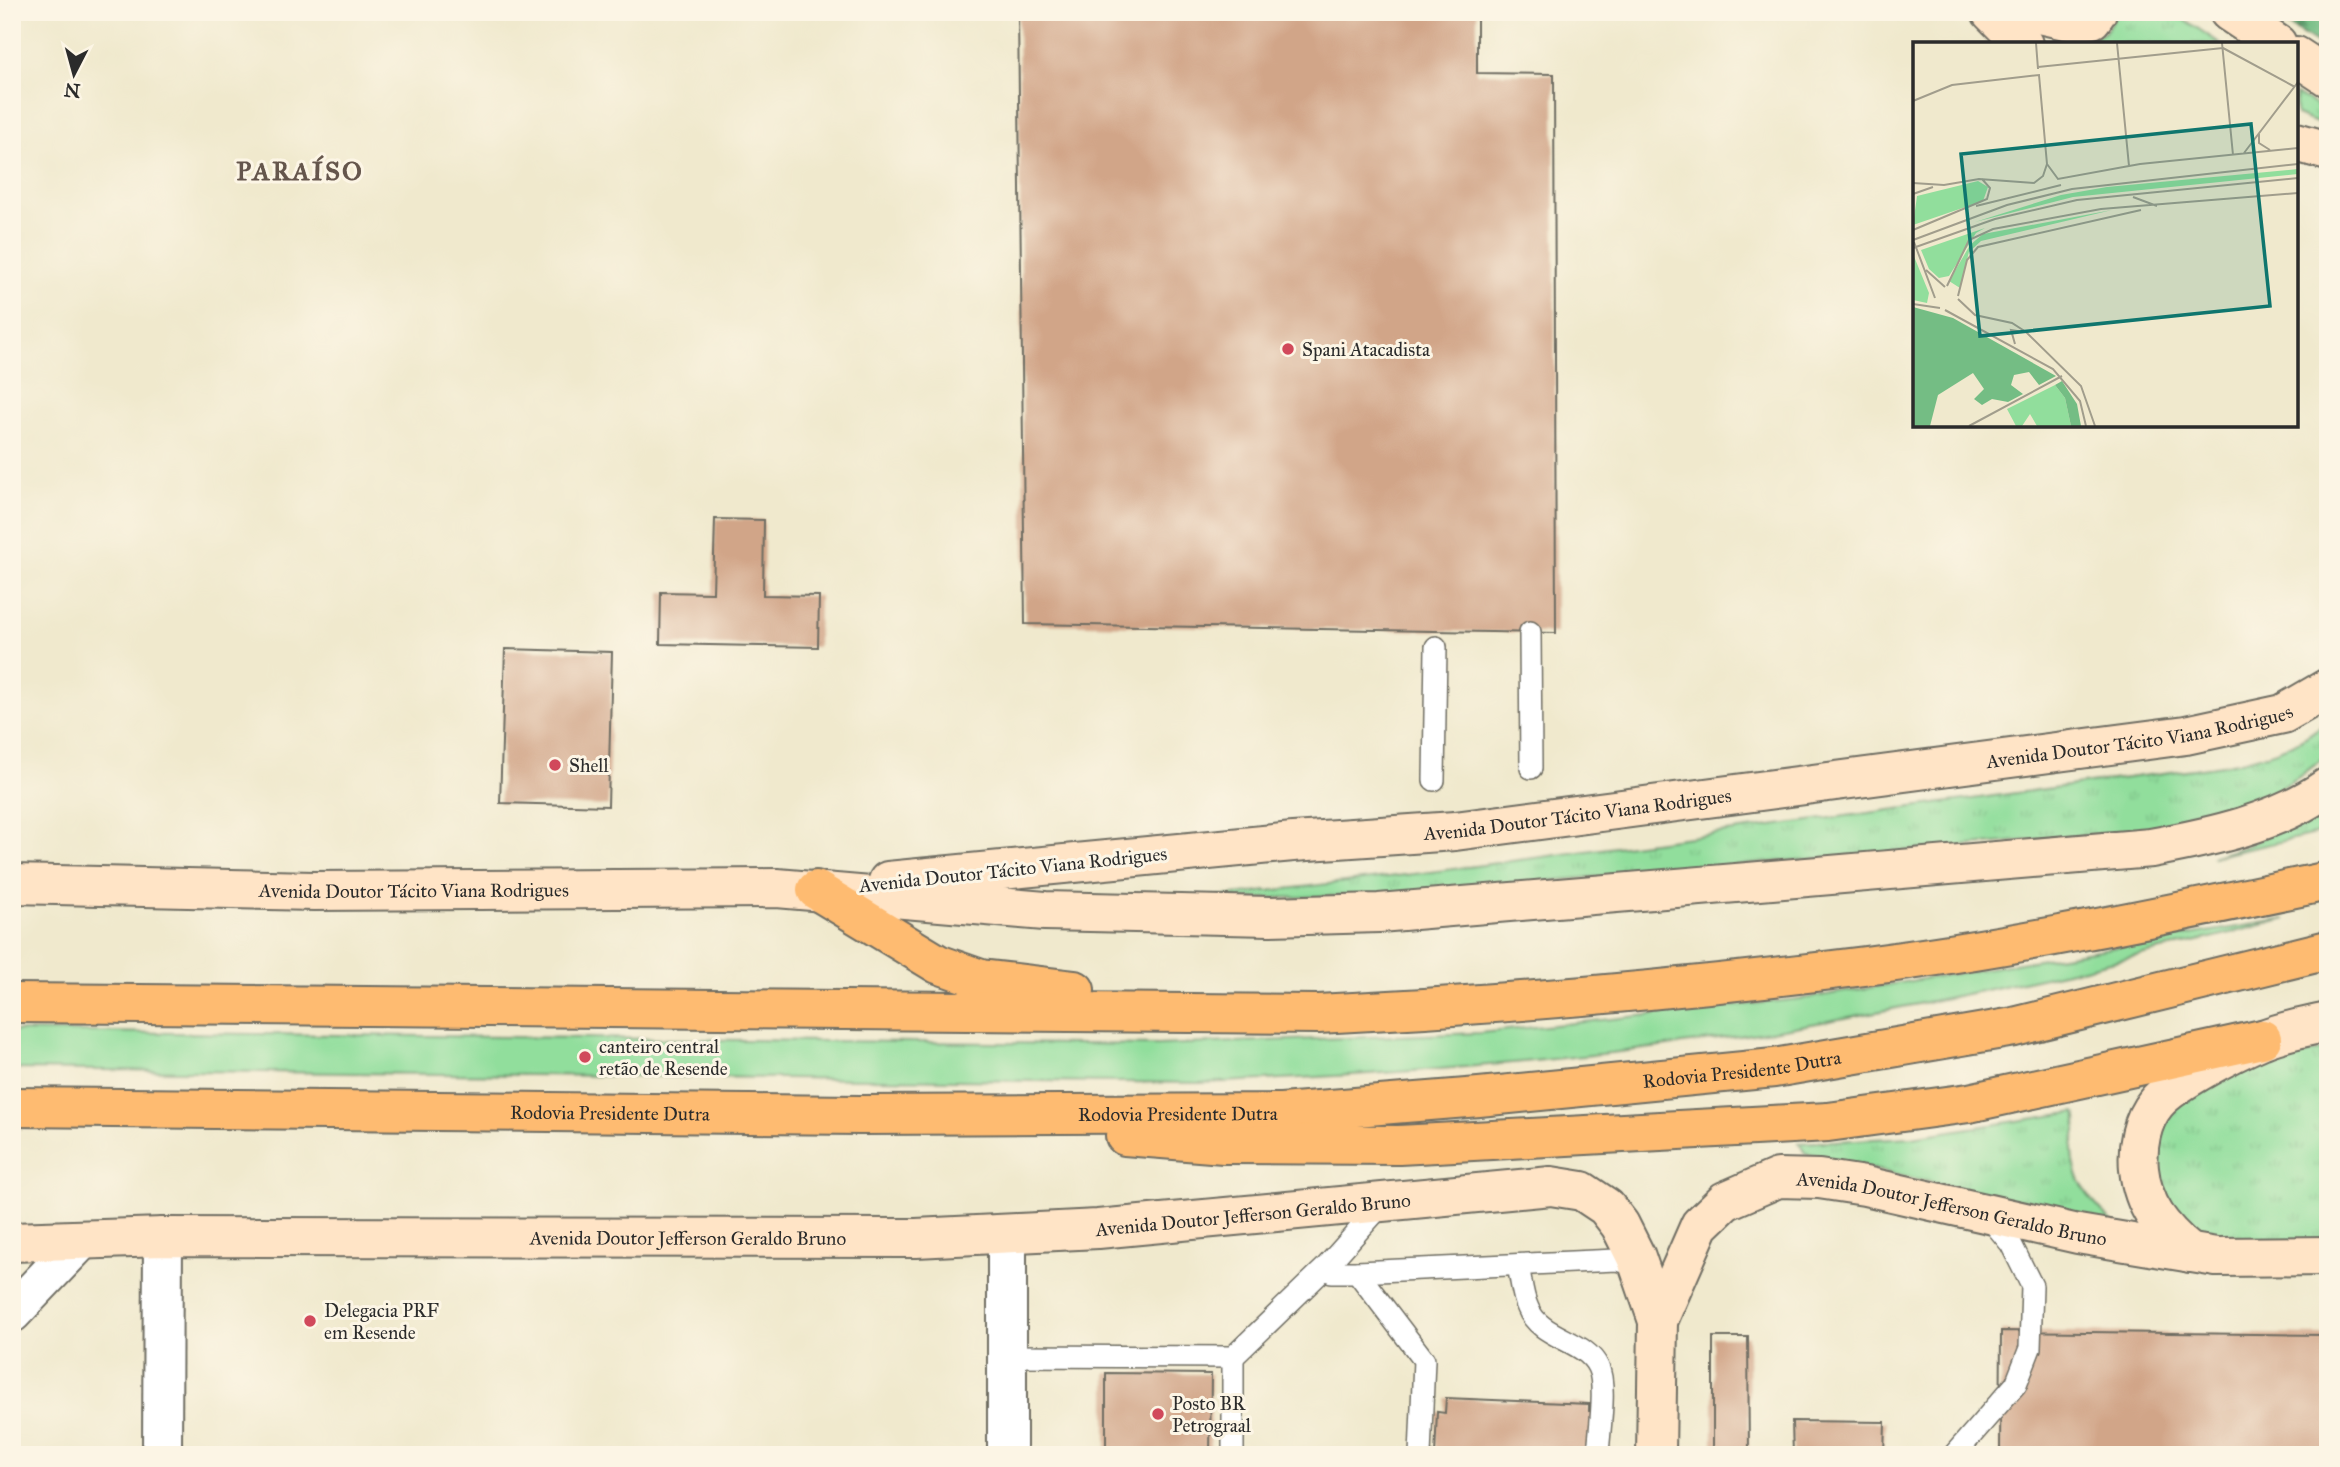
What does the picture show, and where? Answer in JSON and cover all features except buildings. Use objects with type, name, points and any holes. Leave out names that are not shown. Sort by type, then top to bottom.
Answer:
[{"type":"highway","points":[[12,1003],[1318,1014],[1448,1008],[1867,966],[2122,924],[2328,881]]},
{"type":"highway","points":[[816,890],[938,964],[981,979],[1027,986],[1318,1014]]},
{"type":"highway","name":"Rodovia Presidente Dutra","points":[[12,1107],[861,1115],[1281,1113],[1774,1068],[2014,1027],[2328,950]]},
{"type":"highway","points":[[861,1115],[1224,1144],[1399,1145],[1692,1132],[1828,1122],[1969,1103],[2262,1039]]},
{"type":"main road","points":[[1991,12],[2021,42]]},
{"type":"main road","points":[[2030,12],[2074,22],[2092,19],[2097,12]]},
{"type":"main road","points":[[2229,12],[2274,42]]},
{"type":"main road","points":[[2298,57],[2328,77]]},
{"type":"main road","points":[[2298,143],[2328,151]]},
{"type":"main road","name":"Avenida Doutor Tácito Viana Rodrigues","points":[[816,890],[956,872],[1455,831],[2186,735],[2283,714],[2328,688]]},
{"type":"main road","name":"Avenida Doutor Tácito Viana Rodrigues","points":[[12,884],[314,891],[816,890],[1045,911],[1270,916],[1380,913],[2151,848],[2210,837],[2270,817],[2328,787]]},
{"type":"main road","points":[[2190,1253],[2162,1229],[2150,1210],[2144,1190],[2138,1154],[2147,1118],[2155,1104],[2172,1088],[2262,1039],[2328,1022]]},
{"type":"main road","name":"Avenida Doutor Jefferson Geraldo Bruno","points":[[1658,1321],[1700,1225],[1725,1201],[1778,1178],[1819,1179],[1865,1186],[2078,1234],[2216,1257],[2328,1256]]},
{"type":"main road","name":"Avenida Doutor Jefferson Geraldo Bruno","points":[[12,1242],[80,1242],[163,1237],[916,1238],[1007,1235],[1551,1186],[1582,1191],[1605,1207],[1620,1225],[1642,1273],[1658,1321]]},
{"type":"main road","points":[[1656,1455],[1658,1321]]},
{"type":"street","points":[[1007,1235],[1007,1455]]},
{"type":"street","points":[[162,1455],[163,1237]]},
{"type":"street","points":[[12,1313],[80,1242]]},
{"type":"lane","points":[[1530,632],[1531,768]]},
{"type":"lane","points":[[1434,780],[1436,647]]},
{"type":"lane","points":[[1007,1356],[1233,1357],[1326,1266],[1385,1200]]},
{"type":"lane","points":[[1954,1455],[2016,1384],[2029,1348],[2032,1286],[2011,1244],[1984,1212]]},
{"type":"lane","points":[[1332,1272],[1616,1260],[1630,1263],[1642,1273]]},
{"type":"lane","points":[[1518,1265],[1528,1308],[1536,1322],[1588,1355],[1598,1367],[1601,1382],[1598,1455]]},
{"type":"lane","points":[[1357,1272],[1424,1360],[1420,1455]]},
{"type":"lane","points":[[1233,1357],[1233,1455]]},
{"type":"green space","points":[[2118,12],[2173,12],[2218,42],[2087,42],[2105,32]]},
{"type":"green space","points":[[2269,12],[2328,12],[2328,51]]},
{"type":"green space","points":[[2298,95],[2328,112],[2328,127],[2298,116]]},
{"type":"green space","points":[[2328,719],[2328,753],[2306,772],[2282,787],[2229,810],[2116,833],[1394,894],[1182,901],[1431,872],[2223,765],[2279,750],[2305,737]]},
{"type":"green space","points":[[2328,806],[2328,831],[2212,857],[2246,846]]},
{"type":"green space","points":[[2286,919],[2039,978],[1789,1028],[1569,1058],[1348,1075],[1200,1083],[12,1069],[12,1031],[1157,1045],[1480,1033],[1808,998]]},
{"type":"green space","points":[[2328,1049],[2328,1240],[2234,1242],[2198,1235],[2181,1226],[2158,1202],[2151,1124],[2203,1078]]},
{"type":"green space","points":[[2076,1112],[2073,1150],[2076,1173],[2092,1200],[2115,1225],[1805,1153],[1799,1143],[1912,1137]]},
{"type":"place","name":"Spani Atacadista","points":[[1288,349]]},
{"type":"place","name":"Shell","points":[[555,765]]},
{"type":"place","name":"canteiro central retão de Resende","points":[[585,1057]]},
{"type":"place","name":"Delegacia PRF em Resende","points":[[310,1321]]},
{"type":"place","name":"Posto BR Petrograal","points":[[1158,1414]]},
{"type":"district","name":"PARAÍSO","points":[[300,171]]}]
